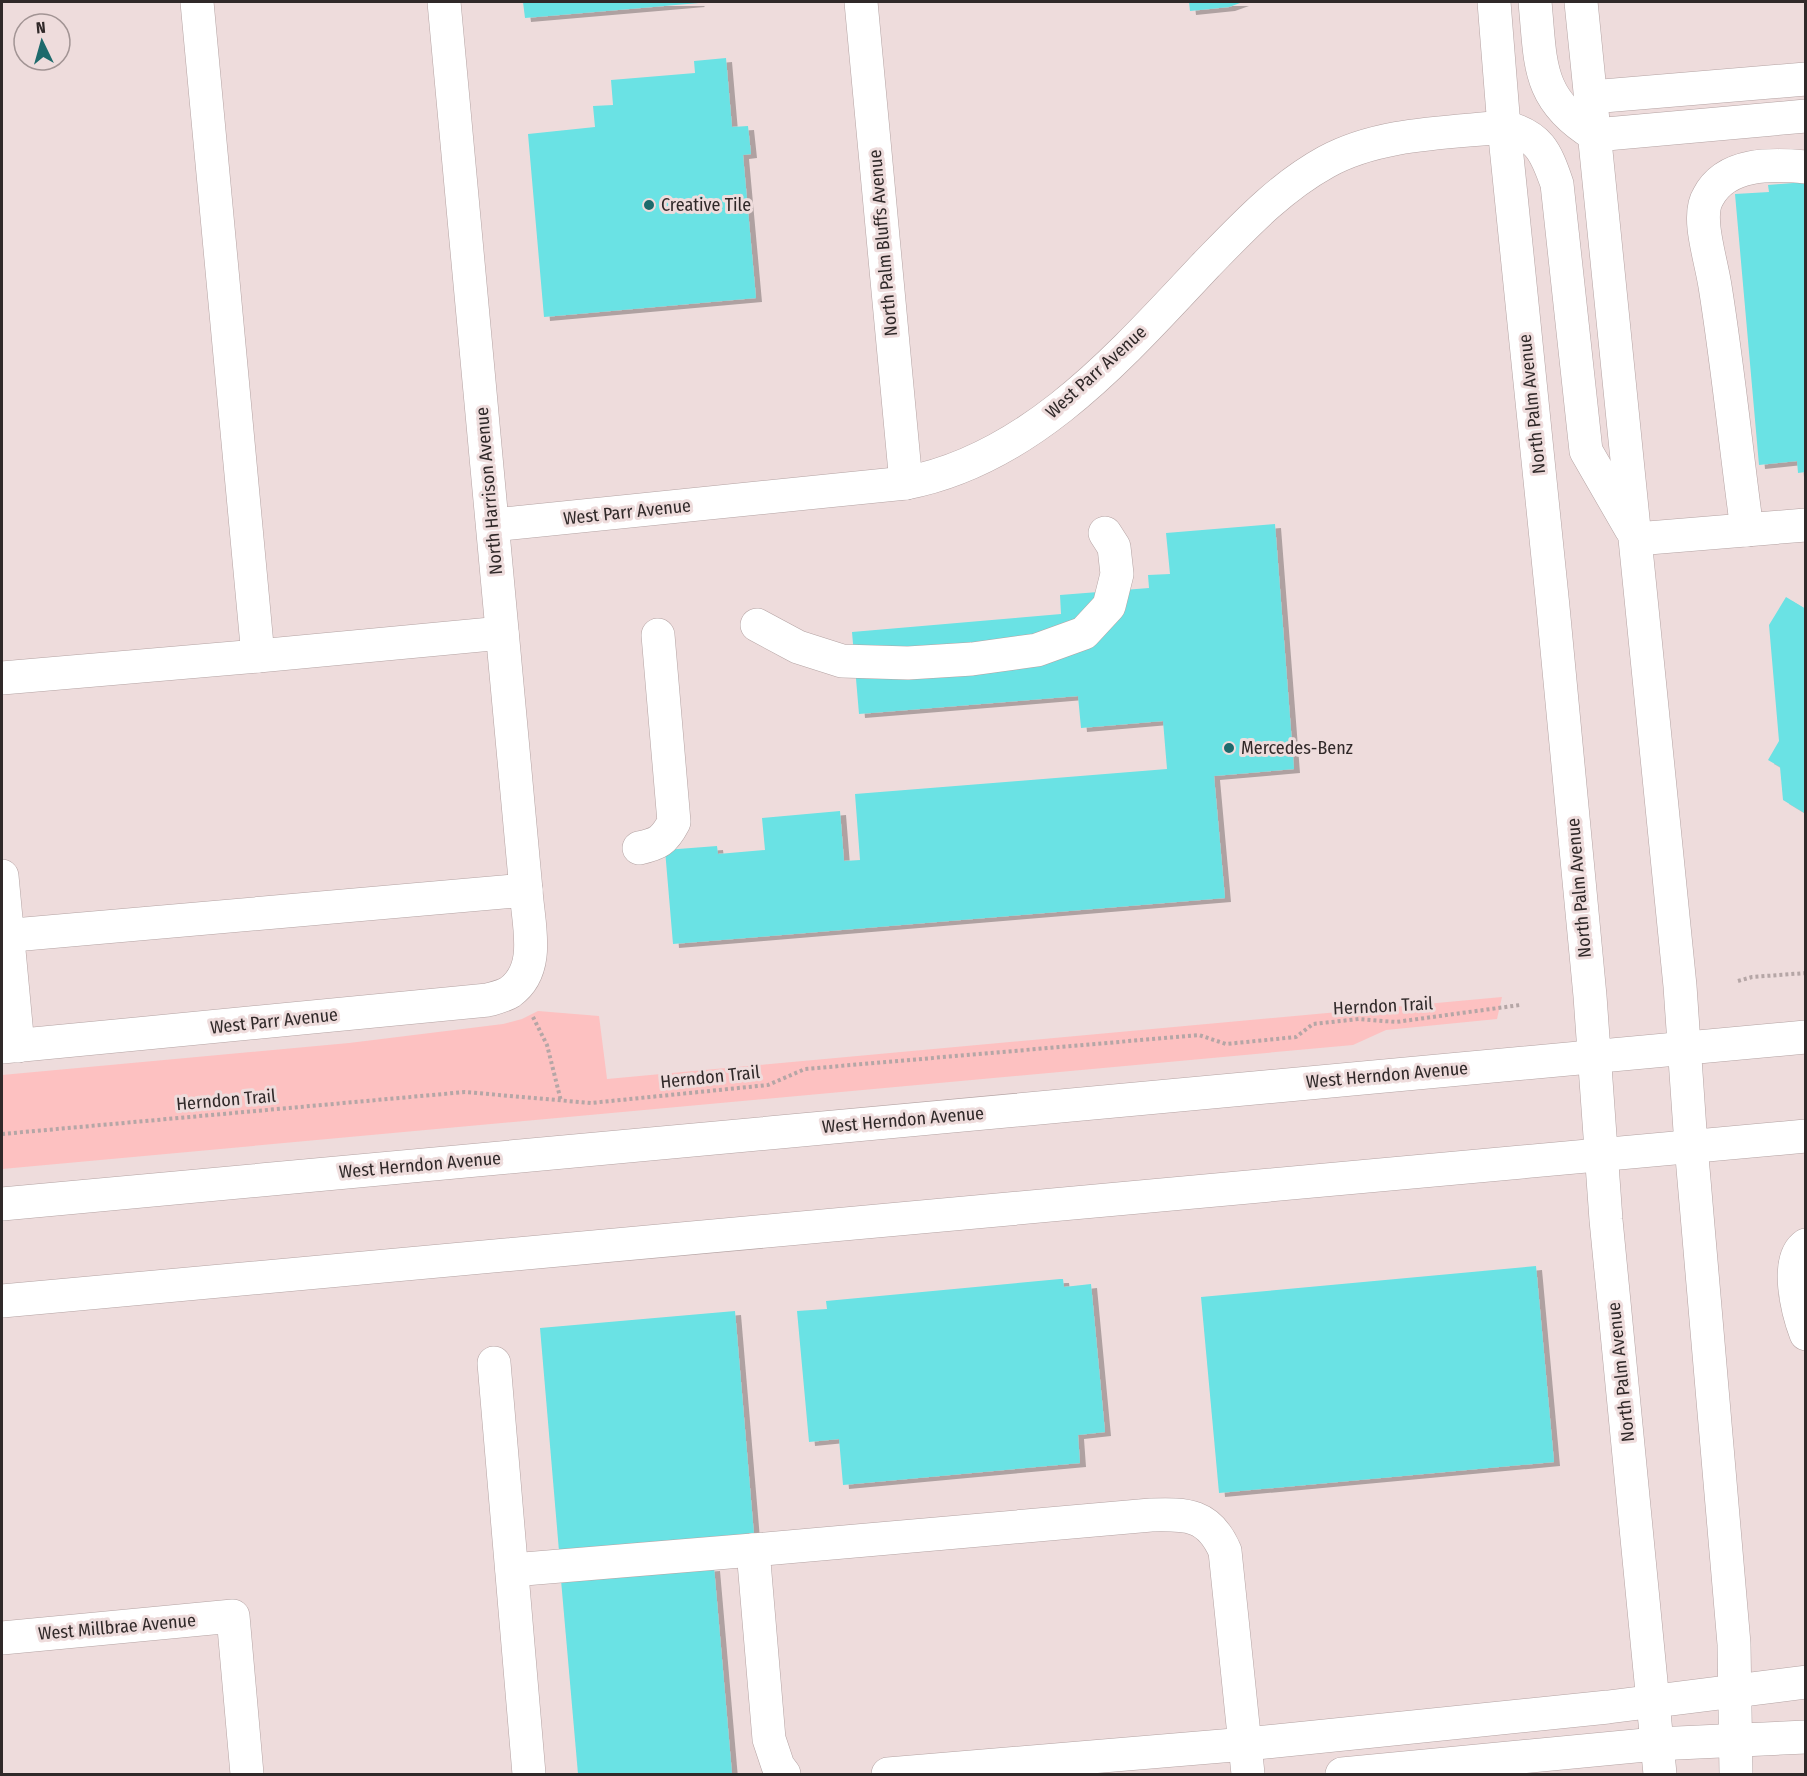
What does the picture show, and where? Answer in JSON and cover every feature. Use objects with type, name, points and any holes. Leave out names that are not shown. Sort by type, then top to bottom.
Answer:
[{"type":"main road","points":[[197,2],[258,656]]},
{"type":"main road","name":"North Harrison Avenue","points":[[444,2],[526,890],[531,953],[528,969],[523,979]]},
{"type":"main road","name":"North Palm Bluffs Avenue","points":[[861,2],[906,483]]},
{"type":"main road","name":"North Palm Avenue","points":[[1494,2],[1504,127],[1553,607],[1594,1056],[1600,1153],[1658,1759]]},
{"type":"main road","points":[[1535,2],[1543,74],[1555,99],[1570,118],[1595,135],[1806,116]]},
{"type":"main road","points":[[1581,2],[1680,986],[1691,1145],[1734,1644],[1736,1774]]},
{"type":"main road","points":[[1591,98],[1806,79]]},
{"type":"main road","points":[[1504,127],[1519,130],[1531,136],[1549,159],[1557,184],[1586,451],[1636,538]]},
{"type":"main road","name":"West Parr Avenue","points":[[493,525],[906,483],[927,479],[980,459],[1005,446],[1047,418],[1088,384],[1152,322],[1258,211],[1320,166],[1364,146],[1397,139],[1504,127]]},
{"type":"main road","points":[[1747,530],[1704,215],[1706,199],[1722,178],[1731,172],[1767,167],[1806,167]]},
{"type":"main road","points":[[1636,538],[1806,525]]},
{"type":"main road","points":[[757,625],[798,647],[842,661],[908,663],[972,659],[1037,650],[1084,633],[1109,606],[1117,574],[1114,547],[1105,533]]},
{"type":"main road","points":[[2,678],[502,633]]},
{"type":"main road","points":[[639,848],[657,844],[668,834],[674,822],[658,635]]},
{"type":"main road","points":[[2,876],[10,1047]]},
{"type":"main road","points":[[4,936],[526,890]]},
{"type":"main road","name":"West Parr Avenue","points":[[10,1047],[488,1000],[509,993],[523,979]]},
{"type":"main road","name":"West Herndon Avenue","points":[[2,1204],[1806,1036]]},
{"type":"main road","points":[[2,1301],[1600,1153],[1806,1136]]},
{"type":"main road","points":[[1806,1245],[1801,1248],[1794,1262],[1798,1314],[1806,1334]]},
{"type":"main road","points":[[494,1363],[529,1774]]},
{"type":"main road","points":[[512,1570],[1151,1515],[1193,1517],[1208,1524],[1219,1537],[1225,1551],[1247,1759]]},
{"type":"main road","points":[[753,1550],[769,1739],[778,1766],[784,1774]]},
{"type":"main road","name":"West Millbrae Avenue","points":[[2,1638],[233,1616],[247,1774]]},
{"type":"main road","points":[[888,1774],[1247,1759],[1608,1707],[1806,1682]]},
{"type":"main road","points":[[1342,1774],[1658,1759],[1735,1740],[1806,1737]]},
{"type":"path","points":[[1738,981],[1752,977],[1806,973]]},
{"type":"path","points":[[523,979],[535,1023],[547,1045],[561,1101]]},
{"type":"path","name":"Herndon Trail","points":[[2,1134],[465,1092],[591,1104],[768,1085],[805,1069],[1199,1035],[1226,1044],[1296,1037],[1313,1024],[1359,1019],[1396,1022],[1520,1005]]},
{"type":"shaded area","points":[[1502,997],[1497,1019],[1386,1030],[1353,1045],[2,1169],[2,1075],[349,1043],[503,1024],[522,1019],[538,1011],[599,1016],[607,1079]]},
{"type":"building","points":[[523,2],[698,2],[699,3],[525,18]]},
{"type":"building","points":[[1189,2],[1243,2],[1229,7],[1190,11]]},
{"type":"building","points":[[726,58],[732,127],[748,126],[751,154],[743,155],[756,298],[544,317],[528,134],[595,127],[593,106],[613,105],[611,80],[695,73],[694,61]]},
{"type":"building","points":[[1806,182],[1806,472],[1798,473],[1797,461],[1759,465],[1735,194],[1769,192],[1768,185]]},
{"type":"building","name":"Mercedes-Benz","points":[[1275,524],[1294,769],[1214,776],[1225,898],[673,944],[665,850],[717,846],[718,854],[765,850],[762,818],[840,811],[844,861],[860,860],[855,794],[1167,769],[1163,721],[1081,728],[1078,696],[859,714],[852,632],[1061,614],[1060,595],[1149,588],[1148,575],[1170,574],[1166,533]]},
{"type":"building","points":[[1786,597],[1806,609],[1806,814],[1783,800],[1780,767],[1768,760],[1779,741],[1769,625]]},
{"type":"building","points":[[1536,1266],[1554,1462],[1219,1493],[1201,1297]]},
{"type":"building","points":[[1063,1279],[1064,1287],[1091,1284],[1105,1432],[1078,1435],[1080,1463],[843,1485],[839,1439],[809,1442],[797,1311],[827,1309],[826,1301]]},
{"type":"building","points":[[735,1311],[754,1535],[559,1551],[540,1328]]},
{"type":"building","points":[[714,1567],[732,1774],[578,1774],[561,1580]]},
{"type":"place","name":"Creative Tile","points":[[649,205]]},
{"type":"place","name":"Mercedes-Benz","points":[[1229,748]]}]
